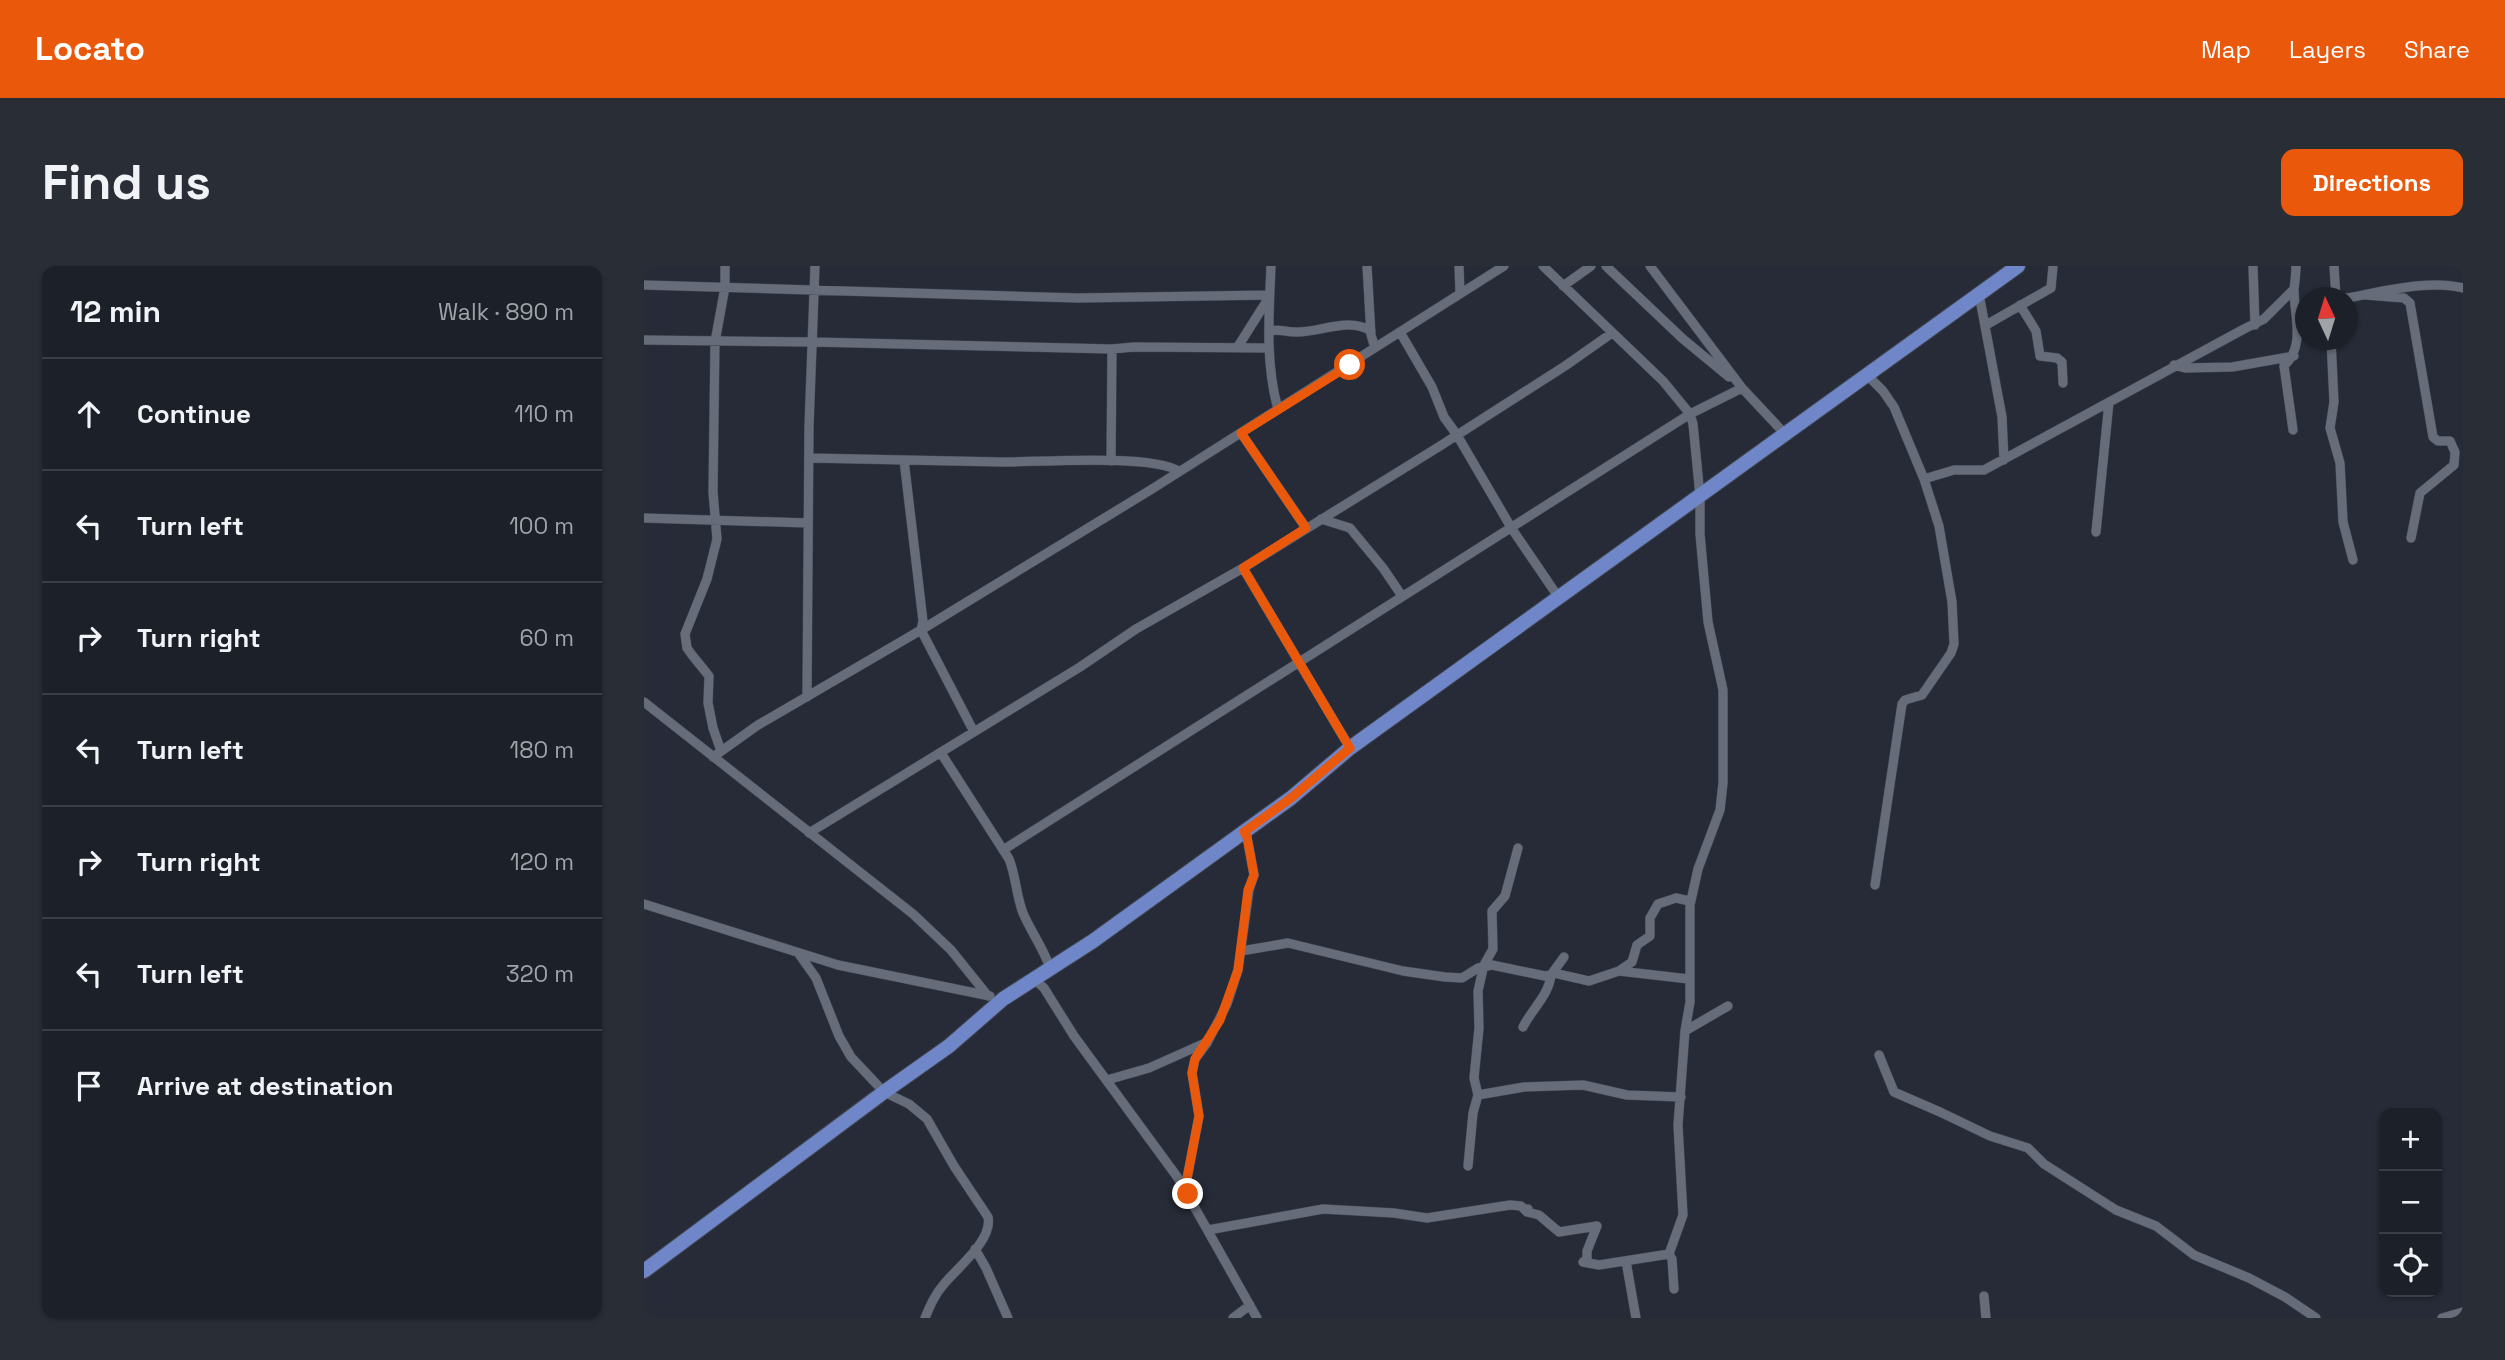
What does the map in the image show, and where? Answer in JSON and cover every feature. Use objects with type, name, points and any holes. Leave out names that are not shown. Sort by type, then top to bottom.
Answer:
[{"type":"main road","points":[[644,1271],[949,1046],[1003,999],[1093,941],[1244,832],[1291,798],[1350,748],[2018,266]]},
{"type":"street","points":[[717,754],[708,703],[709,676],[687,648],[685,634],[707,579],[717,539],[713,492],[715,342],[725,287],[725,266]]},
{"type":"street","points":[[807,696],[809,458],[815,266]]},
{"type":"street","points":[[1271,266],[1269,348],[1271,383],[1278,409]]},
{"type":"street","points":[[1367,266],[1371,331],[1375,348]]},
{"type":"street","points":[[1459,266],[1460,293]]},
{"type":"street","points":[[717,754],[758,725],[921,630],[1241,433],[1504,266]]},
{"type":"street","points":[[1543,266],[1663,381],[1690,414],[1693,424],[1709,622],[1723,690],[1723,792],[1720,810],[1698,869],[1690,901],[1690,1002],[1685,1031],[1678,1138],[1683,1215],[1669,1254],[1672,1259],[1674,1289]]},
{"type":"street","points":[[1563,286],[1591,266]]},
{"type":"street","points":[[1606,266],[1683,339],[1717,365],[1785,434]]},
{"type":"street","points":[[1650,266],[1742,389]]},
{"type":"street","points":[[1986,325],[2052,288],[2053,266]]},
{"type":"street","points":[[2253,266],[2255,325]]},
{"type":"street","points":[[2295,294],[2296,266]]},
{"type":"street","points":[[2334,266],[2335,287]]},
{"type":"street","points":[[644,285],[1078,298],[1269,296]]},
{"type":"street","points":[[2358,296],[2431,286],[2453,285],[2463,288]]},
{"type":"street","points":[[1924,479],[1957,469],[1982,471],[2004,460],[2175,365],[2255,325],[2294,289]]},
{"type":"street","points":[[1979,294],[2002,417],[2004,460]]},
{"type":"street","points":[[2366,295],[2404,299],[2410,303],[2433,438],[2450,442],[2455,452],[2455,465],[2429,484],[2418,496],[2411,538]]},
{"type":"street","points":[[1237,348],[1269,296]]},
{"type":"street","points":[[2020,305],[2036,331],[2039,355],[2057,358],[2062,362],[2063,383]]},
{"type":"street","points":[[1269,331],[1277,329],[1297,332],[1334,326],[1360,326],[1371,331]]},
{"type":"street","points":[[1400,332],[1432,387],[1448,424],[1559,598]]},
{"type":"street","points":[[809,833],[1136,629],[1243,568],[1457,435],[1612,333]]},
{"type":"street","points":[[644,340],[1112,349],[1269,348]]},
{"type":"street","points":[[1111,461],[1112,349]]},
{"type":"street","points":[[2293,430],[2284,366],[2296,350]]},
{"type":"street","points":[[2331,350],[2334,402],[2330,428],[2340,463],[2343,522],[2353,560]]},
{"type":"street","points":[[2175,365],[2185,368],[2232,368],[2294,356]]},
{"type":"street","points":[[1868,376],[1894,407],[1924,479],[1941,534],[1952,602],[1954,644],[1937,676],[1922,695],[1905,700],[1902,704],[1875,885]]},
{"type":"street","points":[[1003,850],[1402,596],[1513,529],[1690,414],[1742,389]]},
{"type":"street","points":[[2096,532],[2109,402]]},
{"type":"street","points":[[1241,433],[1306,528]]},
{"type":"street","points":[[809,458],[1111,461],[1153,463],[1171,466],[1178,471]]},
{"type":"street","points":[[904,460],[923,621],[921,630],[974,732]]},
{"type":"street","points":[[644,517],[808,523]]},
{"type":"street","points":[[1321,519],[1350,528],[1402,596]]},
{"type":"street","points":[[1243,568],[1350,748]]},
{"type":"street","points":[[644,702],[717,754],[809,833],[920,920],[951,950],[988,996]]},
{"type":"street","points":[[941,753],[1013,869],[1015,890],[1023,913],[1050,968]]},
{"type":"street","points":[[1185,1189],[1199,1116],[1192,1073],[1195,1059],[1207,1043],[1227,1004],[1238,970],[1248,890],[1254,875],[1244,832]]},
{"type":"street","points":[[1468,1166],[1473,1114],[1478,1095],[1474,1079],[1479,1028],[1478,991],[1485,965],[1493,949],[1492,911],[1505,896],[1518,848]]},
{"type":"street","points":[[1241,951],[1279,944],[1300,945],[1403,971],[1459,979],[1485,965],[1497,965],[1530,973],[1589,981],[1619,971],[1632,962],[1637,946],[1650,936],[1650,918],[1658,904],[1676,898],[1690,901]]},
{"type":"street","points":[[644,904],[799,954],[886,976],[1003,999]]},
{"type":"street","points":[[799,954],[816,978],[835,1027],[851,1057],[884,1092],[909,1104],[927,1119],[954,1166],[985,1210],[989,1223],[985,1236],[942,1286],[925,1318]]},
{"type":"street","points":[[1523,1027],[1547,992],[1552,974],[1564,957]]},
{"type":"street","points":[[1619,971],[1689,979]]},
{"type":"street","points":[[1034,979],[1044,988],[1067,1027],[1185,1189],[1258,1318]]},
{"type":"street","points":[[1685,1031],[1728,1006]]},
{"type":"street","points":[[1107,1080],[1149,1068],[1207,1043]]},
{"type":"street","points":[[1879,1055],[1894,1092],[1990,1136],[2028,1148],[2044,1164],[2116,1210],[2156,1226],[2194,1255],[2249,1278],[2285,1297],[2316,1318]]},
{"type":"street","points":[[1478,1095],[1524,1087],[1583,1085],[1627,1095],[1681,1097]]},
{"type":"street","points":[[1208,1230],[1323,1209],[1394,1213],[1427,1218],[1504,1206],[1521,1206],[1526,1211],[1528,1209],[1527,1212],[1539,1215],[1553,1224],[1559,1232],[1597,1226],[1587,1251],[1587,1259],[1583,1262],[1597,1265],[1669,1254]]},
{"type":"street","points":[[975,1249],[1007,1318]]},
{"type":"street","points":[[1626,1261],[1636,1318]]},
{"type":"street","points":[[1984,1296],[1986,1318]]},
{"type":"street","points":[[1233,1318],[1251,1305]]},
{"type":"street","points":[[2442,1318],[2463,1312]]},
{"type":"route","points":[[1188,1194],[1185,1189],[1199,1116],[1192,1073],[1195,1059],[1220,1020],[1238,970],[1248,890],[1254,875],[1244,832],[1291,798],[1350,748],[1243,568],[1306,528],[1241,433],[1350,365]]}]
